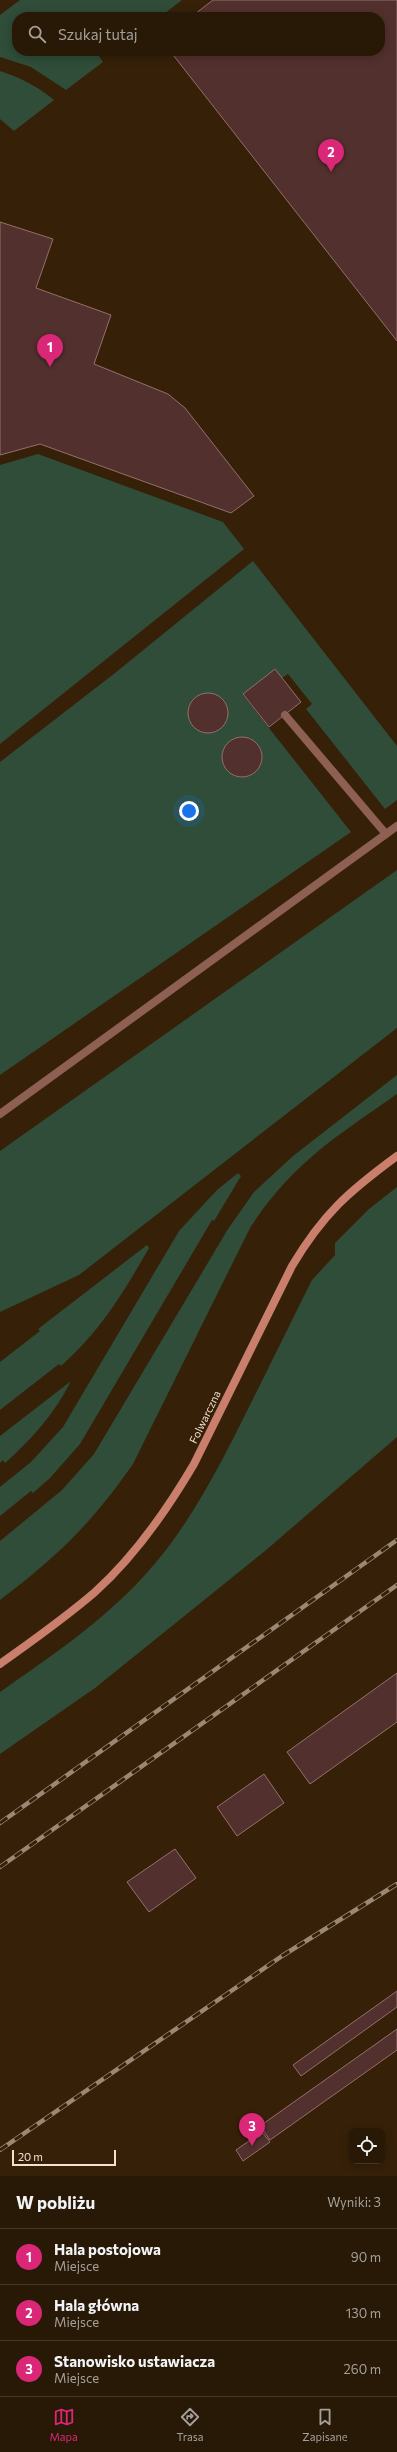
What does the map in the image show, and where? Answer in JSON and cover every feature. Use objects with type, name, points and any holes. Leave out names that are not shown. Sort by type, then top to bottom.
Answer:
[{"type":"street","name":"Folwarczna","points":[[0,1664],[96,1591],[122,1565],[148,1534],[176,1495],[194,1464],[292,1266],[306,1242],[330,1212],[354,1188],[397,1156]]},
{"type":"lane","points":[[285,715],[386,834]]},
{"type":"lane","points":[[0,1114],[397,826]]},
{"type":"green space","points":[[20,0],[182,0],[166,12],[12,12],[12,56],[99,56],[103,62],[66,90],[31,67],[0,57],[0,15]]},
{"type":"green space","points":[[0,71],[28,83],[54,100],[14,131],[0,119]]},
{"type":"green space","points":[[38,454],[223,522],[244,549],[0,744],[0,465]]},
{"type":"green space","points":[[253,561],[397,746],[397,800],[385,809],[306,709],[312,704],[288,674],[282,678],[275,670],[243,695],[351,832],[0,1075],[0,762],[115,673]]},
{"type":"green space","points":[[397,870],[397,1028],[79,1275],[0,1312],[0,1151]]},
{"type":"green space","points":[[397,1075],[397,1094],[316,1153],[282,1186],[266,1206],[250,1228],[133,1464],[88,1522],[56,1554],[0,1600],[0,1541],[62,1490],[94,1454],[228,1229],[254,1192],[293,1156]]},
{"type":"green space","points":[[238,1173],[241,1176],[214,1221],[212,1220],[80,1444],[50,1478],[33,1493],[31,1491],[0,1516],[0,1487],[31,1462],[63,1427],[179,1231],[217,1190]]},
{"type":"green space","points":[[397,1187],[397,1437],[265,1551],[95,1688],[0,1754],[0,1692],[75,1638],[111,1609],[160,1558],[188,1519],[213,1477],[312,1280],[335,1255],[335,1243],[369,1209]]},
{"type":"green space","points":[[147,1245],[149,1248],[120,1296],[88,1339],[61,1366],[59,1364],[0,1410],[0,1362],[40,1331],[38,1329]]},
{"type":"green space","points":[[71,1381],[58,1404],[34,1435],[5,1463],[3,1460],[0,1463],[0,1436]]},
{"type":"building","points":[[213,0],[397,0],[397,341],[174,56],[385,56],[385,12],[197,12]]},
{"type":"building","points":[[0,222],[53,239],[36,288],[111,315],[94,364],[168,394],[185,408],[254,496],[231,513],[40,444],[0,455]]},
{"type":"building","points":[[275,669],[301,702],[269,727],[243,694]]},
{"type":"building","points":[[212,693],[219,696],[225,702],[228,713],[227,721],[219,730],[212,733],[204,733],[197,730],[189,721],[188,709],[191,702],[200,694]]},
{"type":"building","points":[[246,737],[253,740],[259,746],[262,757],[261,765],[253,774],[246,777],[238,777],[231,774],[223,765],[222,753],[225,746],[234,738]]},
{"type":"building","points":[[397,1673],[397,1722],[310,1784],[287,1752]]},
{"type":"building","points":[[264,1774],[284,1803],[237,1836],[217,1807]]},
{"type":"building","points":[[175,1849],[196,1878],[149,1912],[127,1882]]},
{"type":"building","points":[[397,1991],[397,2007],[301,2076],[293,2065]]},
{"type":"building","points":[[397,2029],[397,2050],[270,2140],[260,2126]]},
{"type":"building","points":[[262,2132],[270,2142],[243,2161],[236,2150]]},
{"type":"railway","points":[[0,1823],[397,1540]]},
{"type":"railway","points":[[0,1867],[397,1585]]},
{"type":"railway","points":[[0,2150],[282,1956],[397,1884]]},
{"type":"place","name":"Hala główna","points":[[331,172]]},
{"type":"place","name":"Hala postojowa","points":[[50,367]]},
{"type":"place","name":"Stanowisko ustawiacza","points":[[252,2146]]}]
